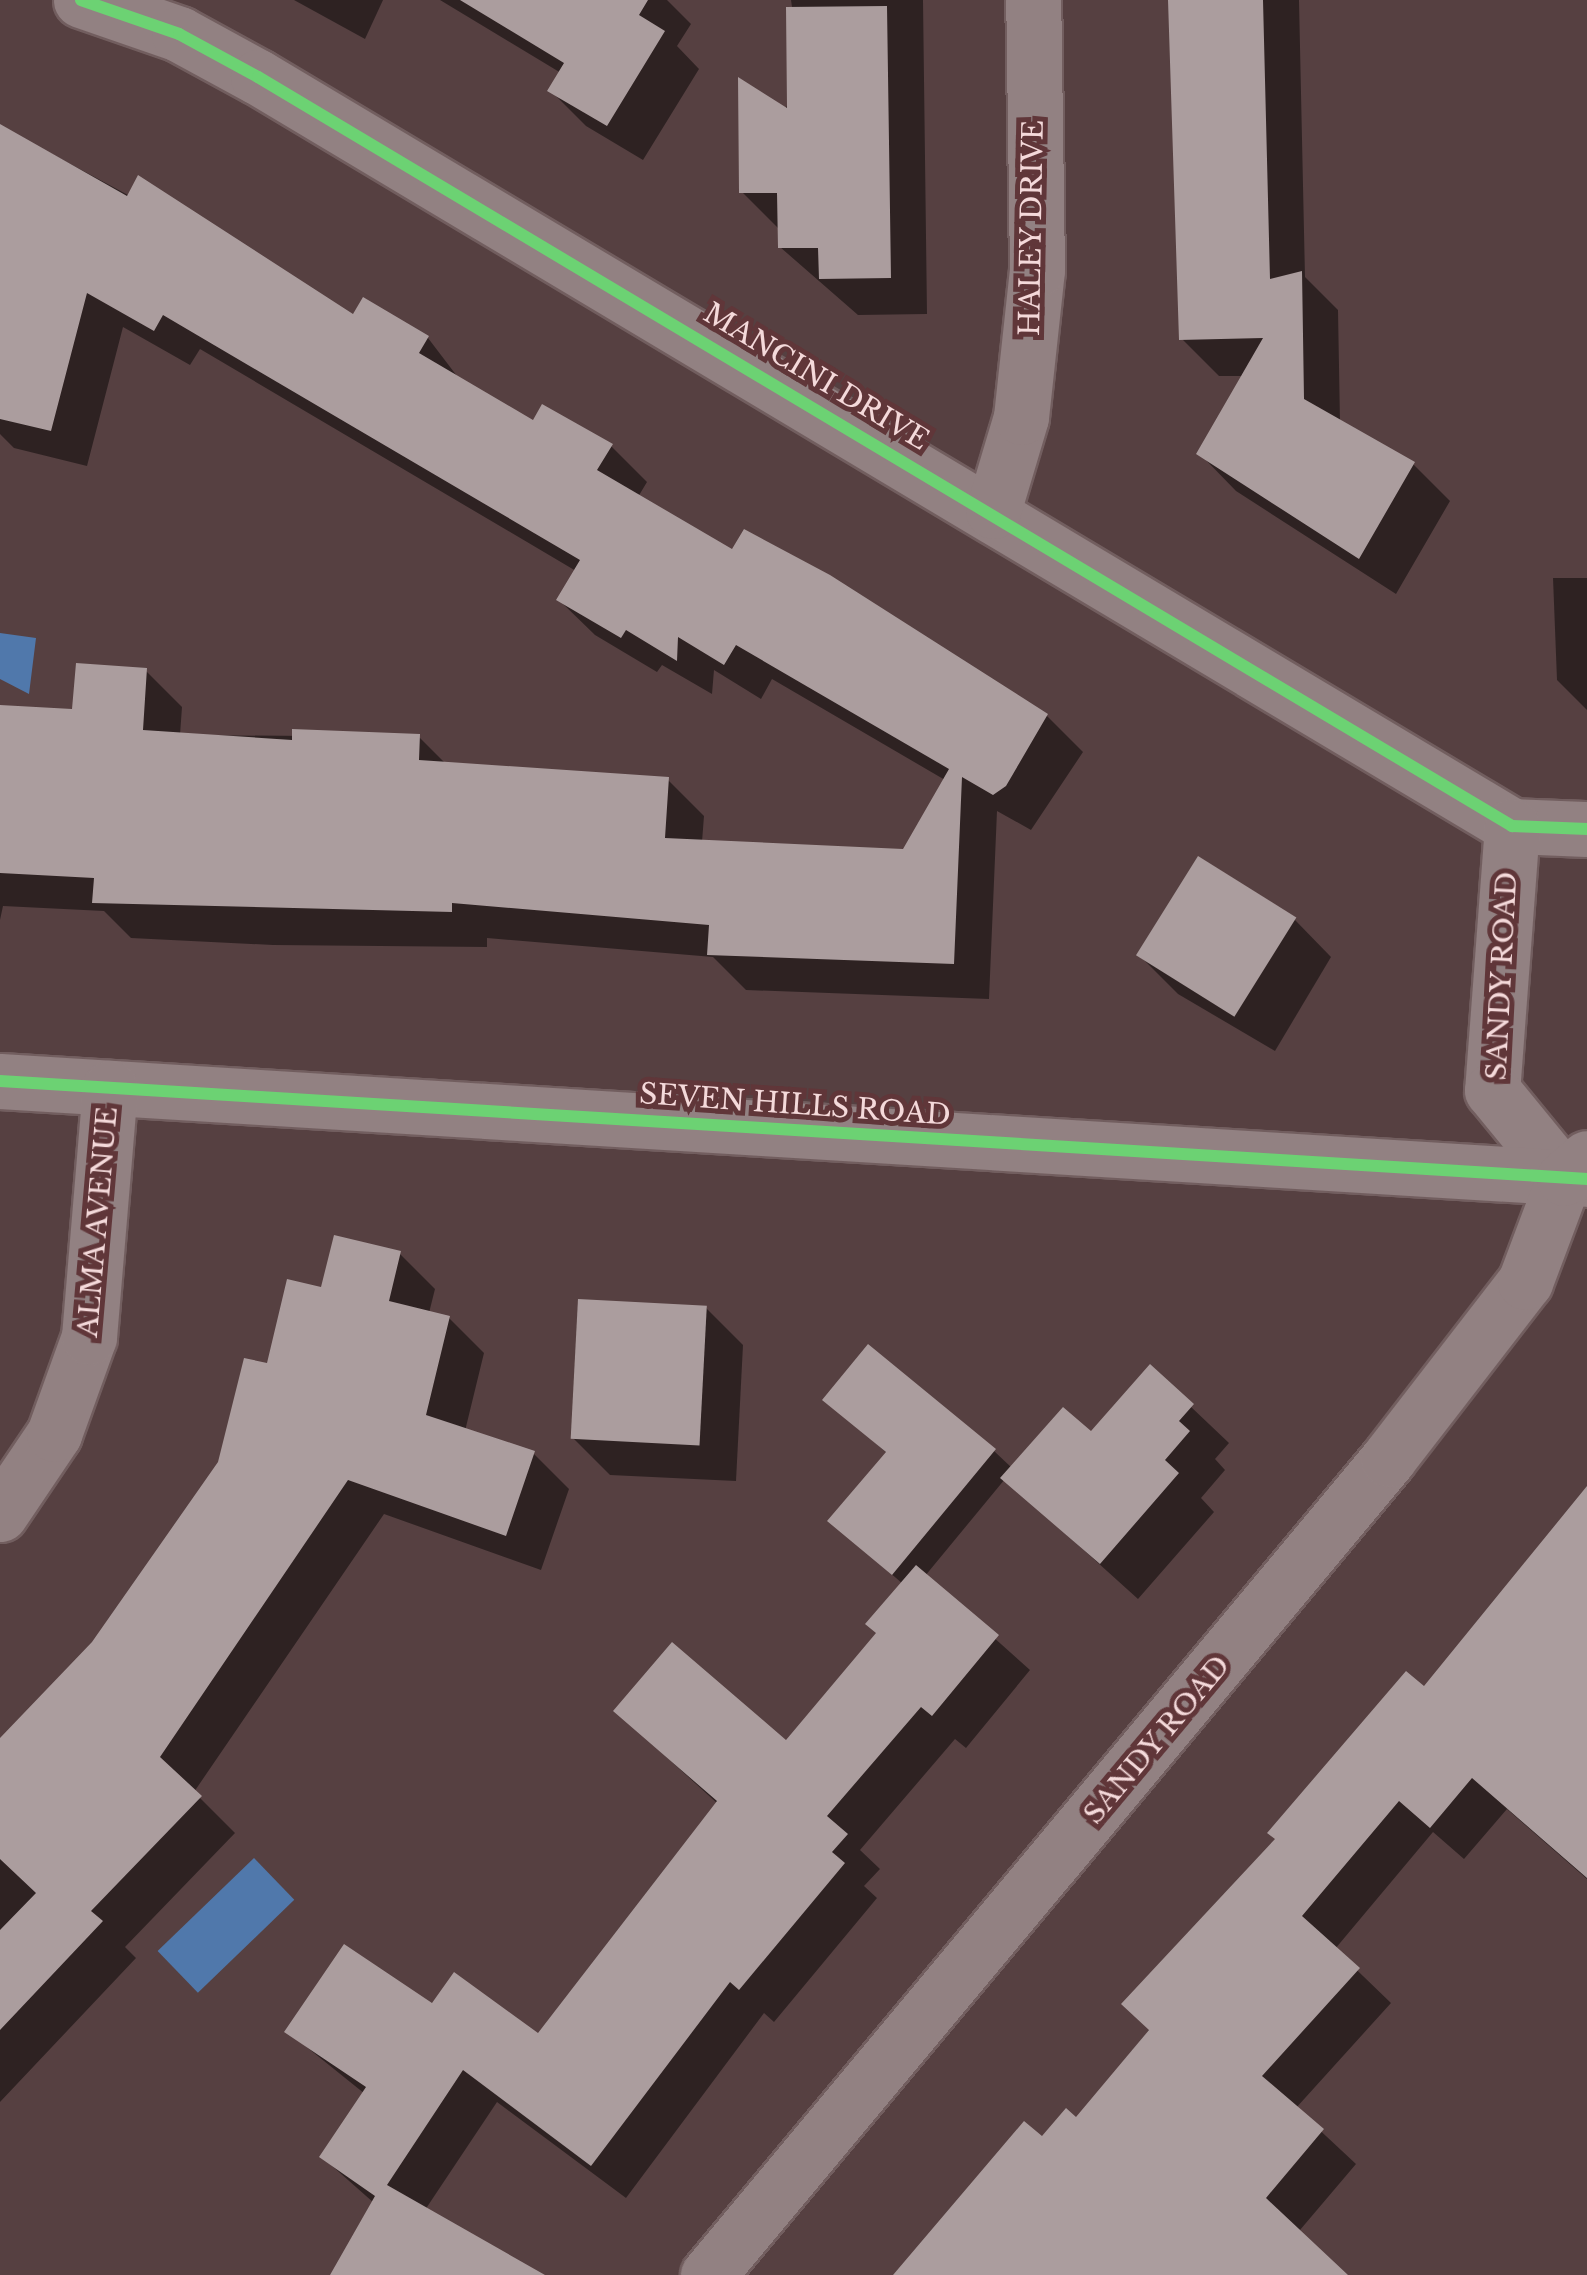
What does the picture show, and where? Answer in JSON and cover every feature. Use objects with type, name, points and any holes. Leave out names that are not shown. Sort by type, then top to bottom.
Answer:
[{"type":"street","name":"MANCINI DRIVE","points":[[81,0],[179,34],[258,76],[993,511],[1512,826]]},
{"type":"street","name":"HALEY DRIVE","points":[[993,511],[1021,418],[1038,270],[1034,0]]},
{"type":"street","points":[[1512,826],[1587,829]]},
{"type":"street","name":"SANDY ROAD","points":[[708,2275],[1388,1459],[1525,1282],[1579,1172],[1492,1090],[1512,826]]},
{"type":"street","name":"SEVEN HILLS ROAD","points":[[0,1082],[1579,1172]]},
{"type":"street","name":"ALMA AVENUE","points":[[0,1514],[54,1434],[89,1338],[110,1088]]},
{"type":"water","points":[[0,633],[36,638],[29,694],[0,679]]},
{"type":"water","points":[[254,1858],[294,1900],[198,1993],[158,1951]]},
{"type":"building","points":[[460,0],[648,0],[639,15],[665,31],[607,126],[547,91],[564,63]]},
{"type":"building","points":[[1168,0],[1263,0],[1270,279],[1302,271],[1304,399],[1415,462],[1359,559],[1196,454],[1263,338],[1179,340]]},
{"type":"building","points":[[887,6],[891,278],[819,279],[818,248],[778,248],[777,193],[739,193],[738,77],[787,108],[786,7]]},
{"type":"building","points":[[0,124],[127,196],[138,175],[353,314],[363,297],[429,336],[419,353],[533,420],[542,404],[613,444],[597,470],[732,549],[744,529],[830,575],[1048,714],[1006,786],[993,795],[962,777],[954,964],[707,955],[709,925],[452,903],[452,912],[92,903],[94,878],[0,873],[0,705],[72,709],[76,663],[147,668],[143,730],[292,740],[292,729],[420,734],[419,760],[669,777],[665,838],[903,849],[949,769],[736,645],[724,665],[678,637],[677,661],[626,630],[621,638],[556,600],[580,560],[163,315],[154,331],[87,293],[51,431],[0,419]]},
{"type":"building","points":[[1198,856],[1296,917],[1234,1017],[1136,955]]},
{"type":"building","points":[[334,1235],[401,1251],[389,1301],[450,1316],[426,1415],[535,1451],[506,1536],[348,1480],[160,1757],[202,1796],[91,1911],[103,1921],[0,2030],[0,1930],[36,1893],[0,1859],[0,1738],[92,1642],[218,1462],[244,1358],[267,1363],[287,1279],[321,1287]]},
{"type":"building","points":[[578,1299],[707,1306],[699,1446],[571,1439]]},
{"type":"building","points":[[868,1344],[996,1449],[892,1575],[827,1521],[886,1452],[822,1400]]},
{"type":"building","points":[[1150,1364],[1194,1404],[1179,1421],[1190,1431],[1165,1460],[1179,1473],[1100,1564],[1000,1478],[1063,1407],[1091,1431]]},
{"type":"building","points":[[1587,1486],[1587,1878],[1472,1778],[1430,1828],[1399,1801],[1302,1916],[1360,1968],[1262,2076],[1324,2129],[1266,2198],[1348,2275],[893,2275],[1024,2121],[1042,2136],[1066,2108],[1076,2117],[1149,2030],[1121,2004],[1275,1839],[1267,1833],[1406,1671],[1424,1686]]},
{"type":"building","points":[[916,1565],[999,1635],[932,1716],[921,1707],[827,1816],[848,1834],[832,1852],[845,1863],[739,1990],[730,1982],[591,2166],[463,2070],[387,2185],[545,2275],[330,2275],[375,2196],[319,2157],[366,2087],[284,2032],[344,1944],[432,2003],[454,1972],[538,2033],[717,1801],[613,1711],[672,1642],[786,1740],[876,1633],[865,1624]]},
{"type":"cycle path","points":[[81,0],[179,34],[258,77],[1512,826],[1587,829]]},
{"type":"cycle path","points":[[0,1081],[1587,1179]]}]
